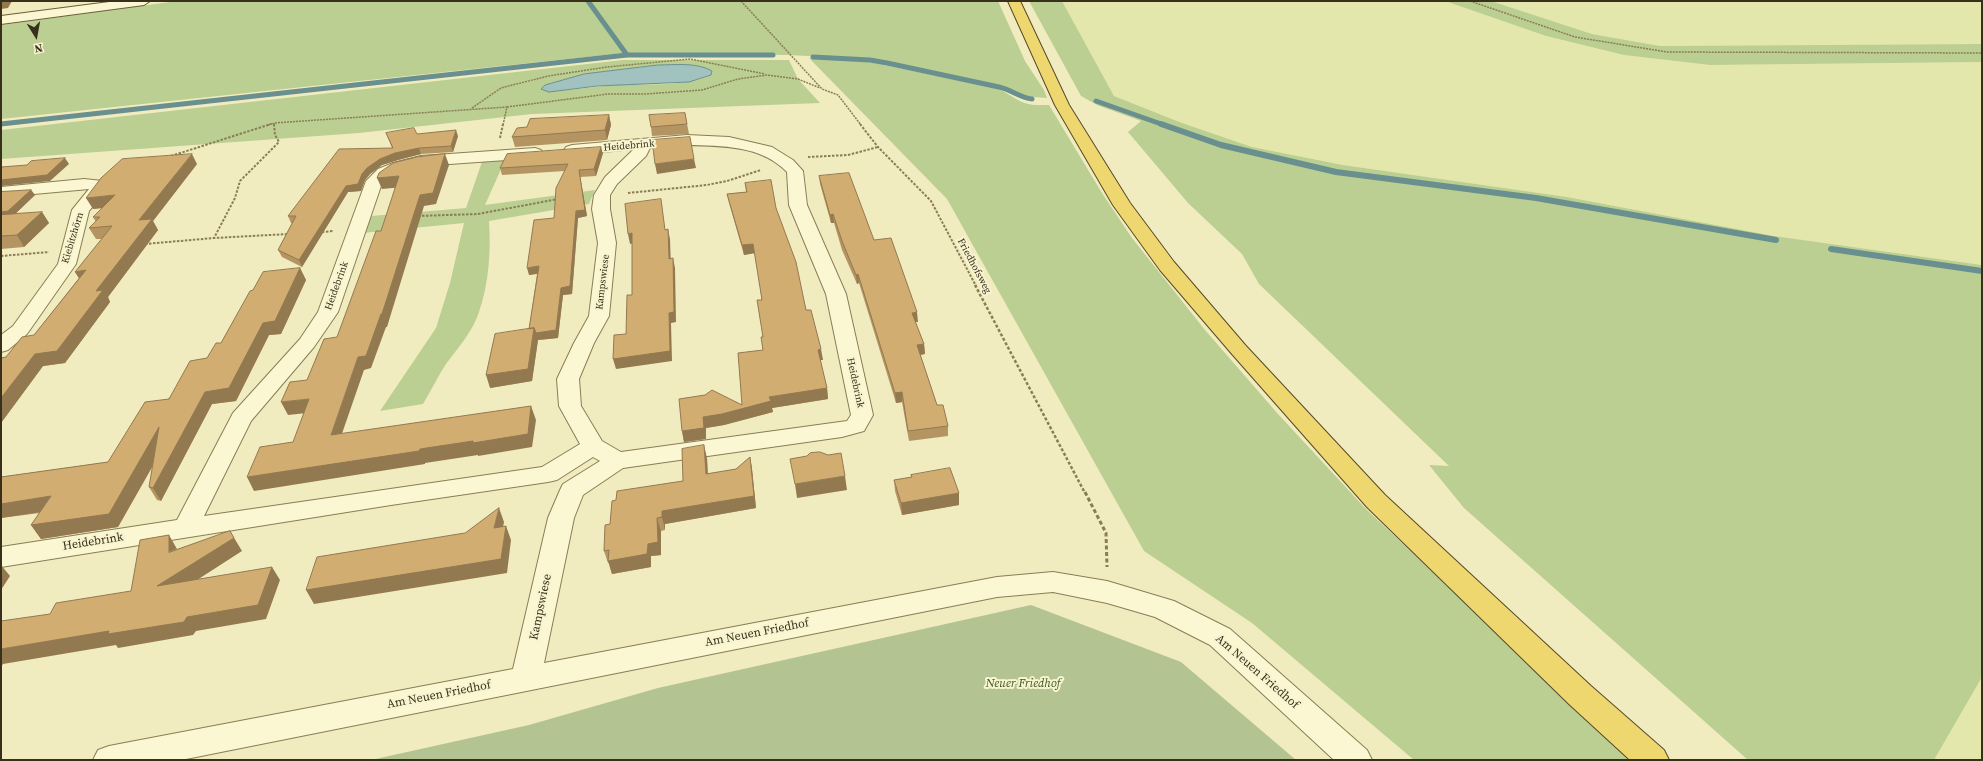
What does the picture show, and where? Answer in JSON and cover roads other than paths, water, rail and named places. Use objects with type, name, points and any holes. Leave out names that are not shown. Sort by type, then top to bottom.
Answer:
[{"type":"highway","points":[[1002,1],[1006,8],[1020,16]]},
{"type":"highway","points":[[1014,1],[1062,105],[1122,205],[1167,266],[1240,350],[1376,501],[1580,695],[1652,760]]},
{"type":"street","points":[[1,20],[144,1]]},
{"type":"street","name":"Heidebrink","points":[[186,527],[241,418],[307,343],[328,312],[374,181],[384,172],[399,166],[421,161],[687,140],[729,142],[766,150],[787,163],[795,171],[798,204],[836,294],[862,416],[856,426],[842,430],[617,461],[572,490]]},
{"type":"street","name":"Kampswiese","points":[[593,446],[570,406],[568,379],[584,343],[599,316],[608,243],[601,209],[602,195],[610,181],[640,154],[644,144]]},
{"type":"street","name":"Kiebitzhörn","points":[[1,192],[97,184],[98,190],[81,210],[67,264],[20,330],[1,346]]},
{"type":"street","points":[[593,446],[617,461]]},
{"type":"street","name":"Heidebrink","points":[[1,557],[186,527],[548,474],[593,446]]},
{"type":"street","points":[[548,474],[572,490]]},
{"type":"street","name":"Kampswiese","points":[[526,678],[561,518],[572,490]]},
{"type":"street","name":"Am Neuen Friedhof","points":[[109,760],[997,587],[1054,582],[1107,592],[1164,609],[1220,637],[1356,760]]},
{"type":"water","points":[[658,65],[693,65],[712,71],[711,75],[689,82],[597,86],[549,92],[541,89],[545,85],[584,74]]},
{"type":"waterway","points":[[588,1],[627,55]]},
{"type":"waterway","points":[[1,124],[627,55]]},
{"type":"waterway","points":[[627,55],[773,55]]},
{"type":"waterway","points":[[813,57],[870,60],[887,63],[999,87],[1032,99]]},
{"type":"waterway","points":[[1096,101],[1164,125]]},
{"type":"waterway","points":[[1161,124],[1221,145],[1336,172],[1536,198],[1776,240]]},
{"type":"waterway","points":[[1831,249],[1982,271]]},
{"type":"park label","name":"Neuer Friedhof","points":[[1023,684]]}]
